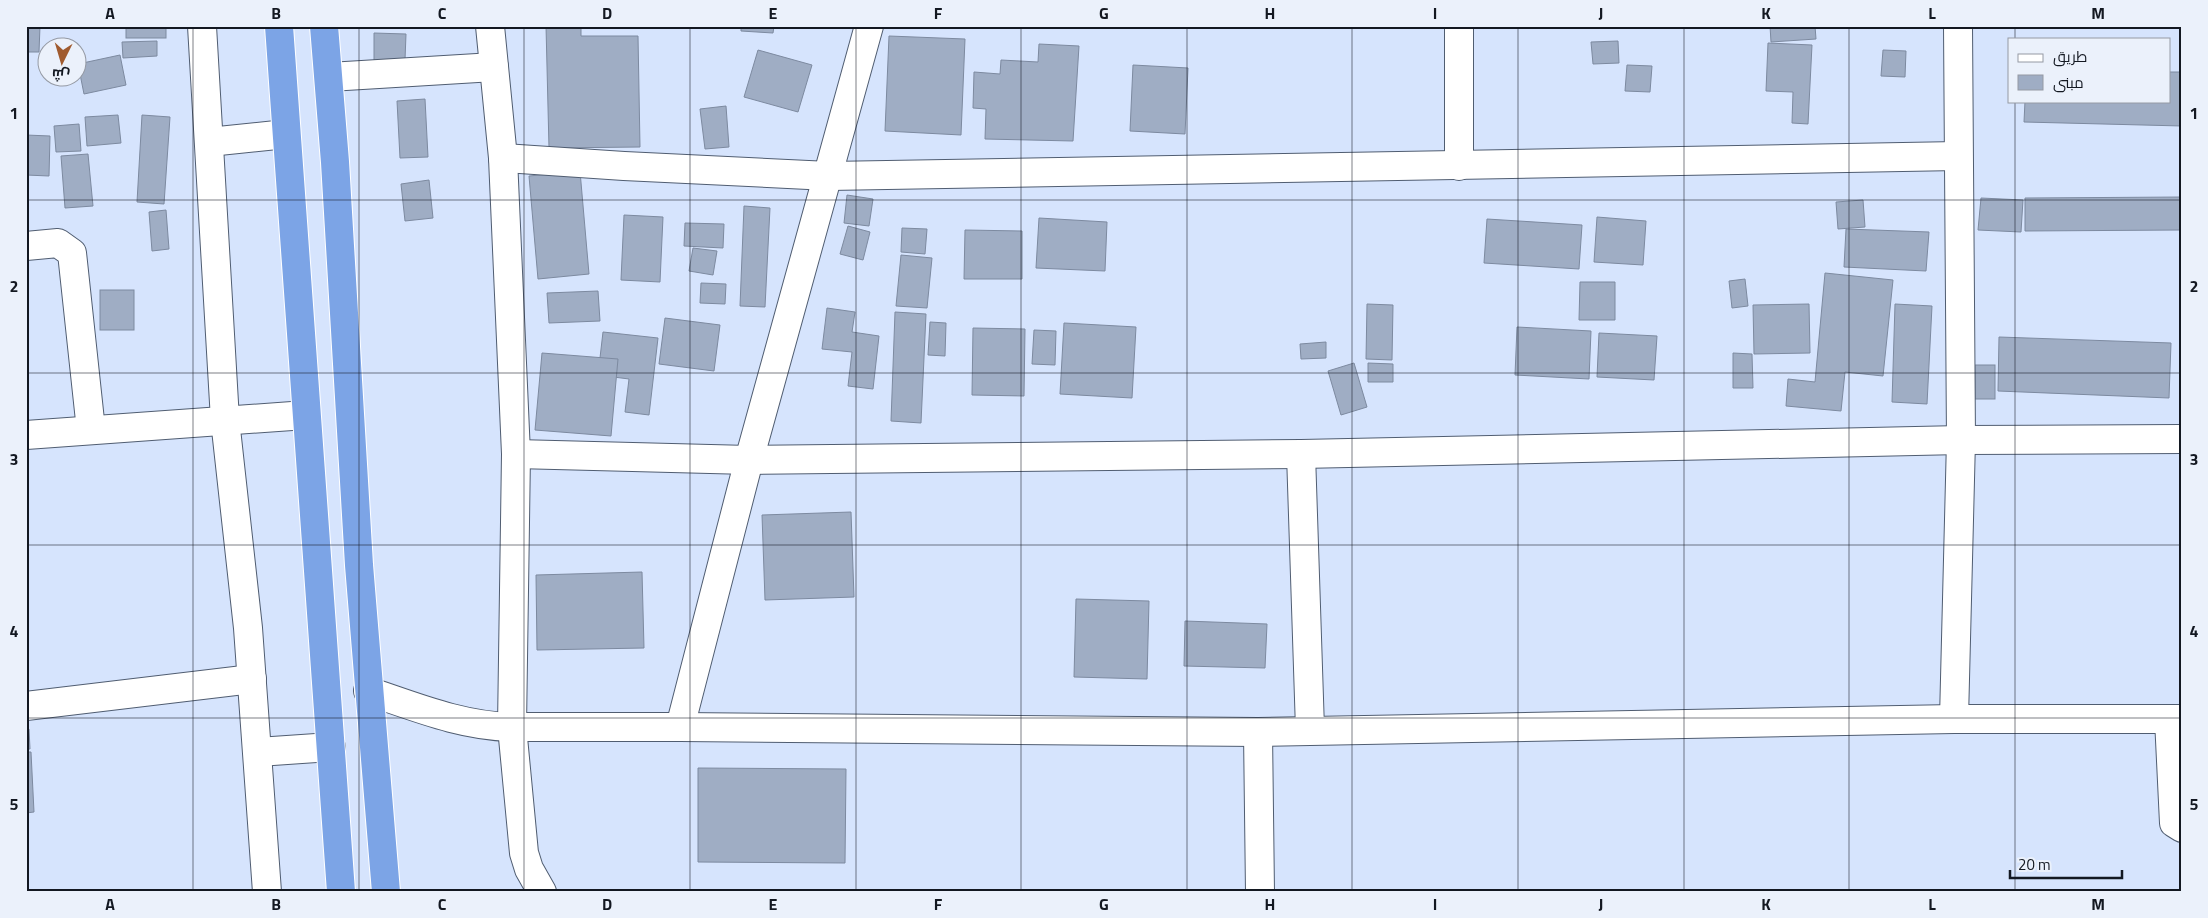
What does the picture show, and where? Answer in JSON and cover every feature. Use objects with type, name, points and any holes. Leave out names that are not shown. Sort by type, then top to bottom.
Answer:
[{"type":"highway","points":[[279,26],[341,892]]},
{"type":"highway","points":[[324,26],[329,77],[368,691],[386,892]]},
{"type":"street","points":[[202,26],[225,420],[252,679],[267,892]]},
{"type":"street","points":[[490,26],[503,158],[516,454],[512,727],[524,853],[529,870],[542,892]]},
{"type":"street","points":[[680,726],[749,460],[869,26]]},
{"type":"street","points":[[1458,26],[1459,166]]},
{"type":"street","points":[[1954,719],[1961,440],[1958,26]]},
{"type":"street","points":[[329,77],[494,67]]},
{"type":"street","points":[[209,142],[286,134]]},
{"type":"street","points":[[503,158],[829,176],[1958,156]]},
{"type":"street","points":[[26,246],[58,243],[72,253],[91,430]]},
{"type":"street","points":[[26,435],[306,415]]},
{"type":"street","points":[[516,454],[749,460],[1301,454],[1961,440],[2182,439]]},
{"type":"street","points":[[1301,454],[1310,729]]},
{"type":"street","points":[[26,706],[252,679]]},
{"type":"street","points":[[368,691],[455,721],[487,726],[512,727],[680,726],[1258,732],[1310,729],[1954,719],[2175,719],[2174,823],[2182,828]]},
{"type":"street","points":[[1258,732],[1260,892]]},
{"type":"street","points":[[258,752],[331,747]]},
{"type":"building","points":[[26,26],[40,26],[38,52],[26,52]]},
{"type":"building","points":[[126,26],[166,26],[166,38],[126,38]]},
{"type":"building","points":[[546,26],[581,26],[581,36],[638,36],[640,147],[549,148]]},
{"type":"building","points":[[741,26],[774,26],[773,33],[741,31]]},
{"type":"building","points":[[1770,26],[1815,26],[1816,39],[1771,42]]},
{"type":"building","points":[[374,33],[406,34],[405,60],[374,60]]},
{"type":"building","points":[[889,36],[965,39],[961,135],[885,131]]},
{"type":"building","points":[[157,41],[157,56],[123,58],[122,42]]},
{"type":"building","points":[[1618,41],[1619,63],[1593,64],[1591,42]]},
{"type":"building","points":[[1768,43],[1812,45],[1808,124],[1792,123],[1793,92],[1766,91]]},
{"type":"building","points":[[1039,44],[1079,46],[1073,141],[985,139],[986,109],[973,108],[974,72],[1000,74],[1001,60],[1038,62]]},
{"type":"building","points":[[758,50],[812,65],[798,112],[744,97]]},
{"type":"building","points":[[1883,50],[1906,51],[1905,77],[1881,76]]},
{"type":"building","points":[[120,55],[126,85],[84,94],[83,88],[88,88],[88,62]]},
{"type":"building","points":[[1133,65],[1188,68],[1185,134],[1130,131]]},
{"type":"building","points":[[1627,65],[1652,66],[1650,92],[1625,91]]},
{"type":"building","points":[[2170,72],[2182,72],[2182,126],[2024,122],[2025,102],[2170,102]]},
{"type":"building","points":[[425,99],[428,157],[400,158],[397,101]]},
{"type":"building","points":[[726,106],[729,147],[705,149],[700,109]]},
{"type":"building","points":[[118,115],[121,143],[87,146],[85,117]]},
{"type":"building","points":[[142,115],[170,117],[164,204],[137,202]]},
{"type":"building","points":[[79,124],[81,151],[56,152],[54,126]]},
{"type":"building","points":[[26,135],[50,136],[49,176],[26,175]]},
{"type":"building","points":[[88,154],[93,206],[65,208],[61,156]]},
{"type":"building","points":[[580,171],[589,274],[538,279],[529,176]]},
{"type":"building","points":[[429,180],[433,218],[405,221],[401,184]]},
{"type":"building","points":[[847,195],[873,199],[869,226],[844,223]]},
{"type":"building","points":[[2182,197],[2182,230],[2025,231],[2025,198]]},
{"type":"building","points":[[1981,198],[2023,200],[2021,232],[1978,230]]},
{"type":"building","points":[[1863,200],[1865,227],[1838,229],[1836,202]]},
{"type":"building","points":[[744,206],[770,208],[765,307],[740,306]]},
{"type":"building","points":[[166,210],[169,249],[152,251],[149,212]]},
{"type":"building","points":[[624,215],[663,217],[660,282],[621,280]]},
{"type":"building","points":[[1597,217],[1646,221],[1643,265],[1594,262]]},
{"type":"building","points":[[1039,218],[1107,222],[1105,271],[1036,268]]},
{"type":"building","points":[[1487,219],[1582,225],[1579,269],[1484,263]]},
{"type":"building","points":[[685,223],[724,224],[723,248],[684,246]]},
{"type":"building","points":[[848,226],[870,232],[863,260],[840,254]]},
{"type":"building","points":[[902,228],[927,229],[925,254],[901,252]]},
{"type":"building","points":[[1846,229],[1929,232],[1926,271],[1844,267]]},
{"type":"building","points":[[965,230],[1022,231],[1022,279],[964,279]]},
{"type":"building","points":[[693,248],[717,251],[713,275],[689,271]]},
{"type":"building","points":[[901,255],[932,258],[927,308],[896,306]]},
{"type":"building","points":[[1825,273],[1893,280],[1883,376],[1845,372],[1841,411],[1786,406],[1788,379],[1815,382]]},
{"type":"building","points":[[1745,279],[1748,306],[1732,308],[1729,281]]},
{"type":"building","points":[[1580,282],[1615,282],[1615,320],[1579,320]]},
{"type":"building","points":[[701,283],[726,284],[725,304],[700,303]]},
{"type":"building","points":[[100,290],[134,290],[134,330],[100,330]]},
{"type":"building","points":[[598,291],[600,321],[549,323],[547,293]]},
{"type":"building","points":[[1367,304],[1393,305],[1392,360],[1366,359]]},
{"type":"building","points":[[1809,304],[1810,353],[1754,354],[1753,305]]},
{"type":"building","points":[[1895,304],[1932,306],[1927,404],[1892,402]]},
{"type":"building","points":[[827,308],[855,312],[852,332],[879,336],[873,389],[848,386],[852,352],[822,349]]},
{"type":"building","points":[[895,312],[926,314],[921,423],[891,421]]},
{"type":"building","points":[[665,318],[720,325],[714,371],[659,364]]},
{"type":"building","points":[[930,322],[946,323],[945,356],[928,355]]},
{"type":"building","points":[[1064,323],[1136,327],[1132,398],[1060,394]]},
{"type":"building","points":[[1517,327],[1591,331],[1589,379],[1515,375]]},
{"type":"building","points":[[973,328],[1025,329],[1024,396],[972,395]]},
{"type":"building","points":[[1034,330],[1056,331],[1055,365],[1032,364]]},
{"type":"building","points":[[603,332],[658,338],[649,415],[625,412],[629,379],[598,375]]},
{"type":"building","points":[[1599,333],[1657,336],[1654,380],[1597,377]]},
{"type":"building","points":[[1999,337],[2171,343],[2169,398],[1998,391]]},
{"type":"building","points":[[1326,342],[1326,358],[1301,359],[1300,344]]},
{"type":"building","points":[[542,353],[618,359],[611,436],[535,430]]},
{"type":"building","points":[[1733,353],[1752,354],[1753,388],[1733,388]]},
{"type":"building","points":[[1354,363],[1367,407],[1341,415],[1328,371]]},
{"type":"building","points":[[1368,363],[1393,364],[1393,382],[1368,382]]},
{"type":"building","points":[[1975,365],[1995,365],[1995,399],[1975,399]]},
{"type":"building","points":[[851,512],[854,597],[765,600],[762,515]]},
{"type":"building","points":[[642,572],[644,648],[537,650],[536,575]]},
{"type":"building","points":[[1076,599],[1149,601],[1147,679],[1074,677]]},
{"type":"building","points":[[1185,621],[1267,624],[1265,668],[1184,666]]},
{"type":"building","points":[[26,729],[29,729],[30,749],[26,749]]},
{"type":"building","points":[[26,752],[31,752],[34,812],[26,813]]},
{"type":"building","points":[[698,768],[846,769],[845,863],[698,862]]}]
